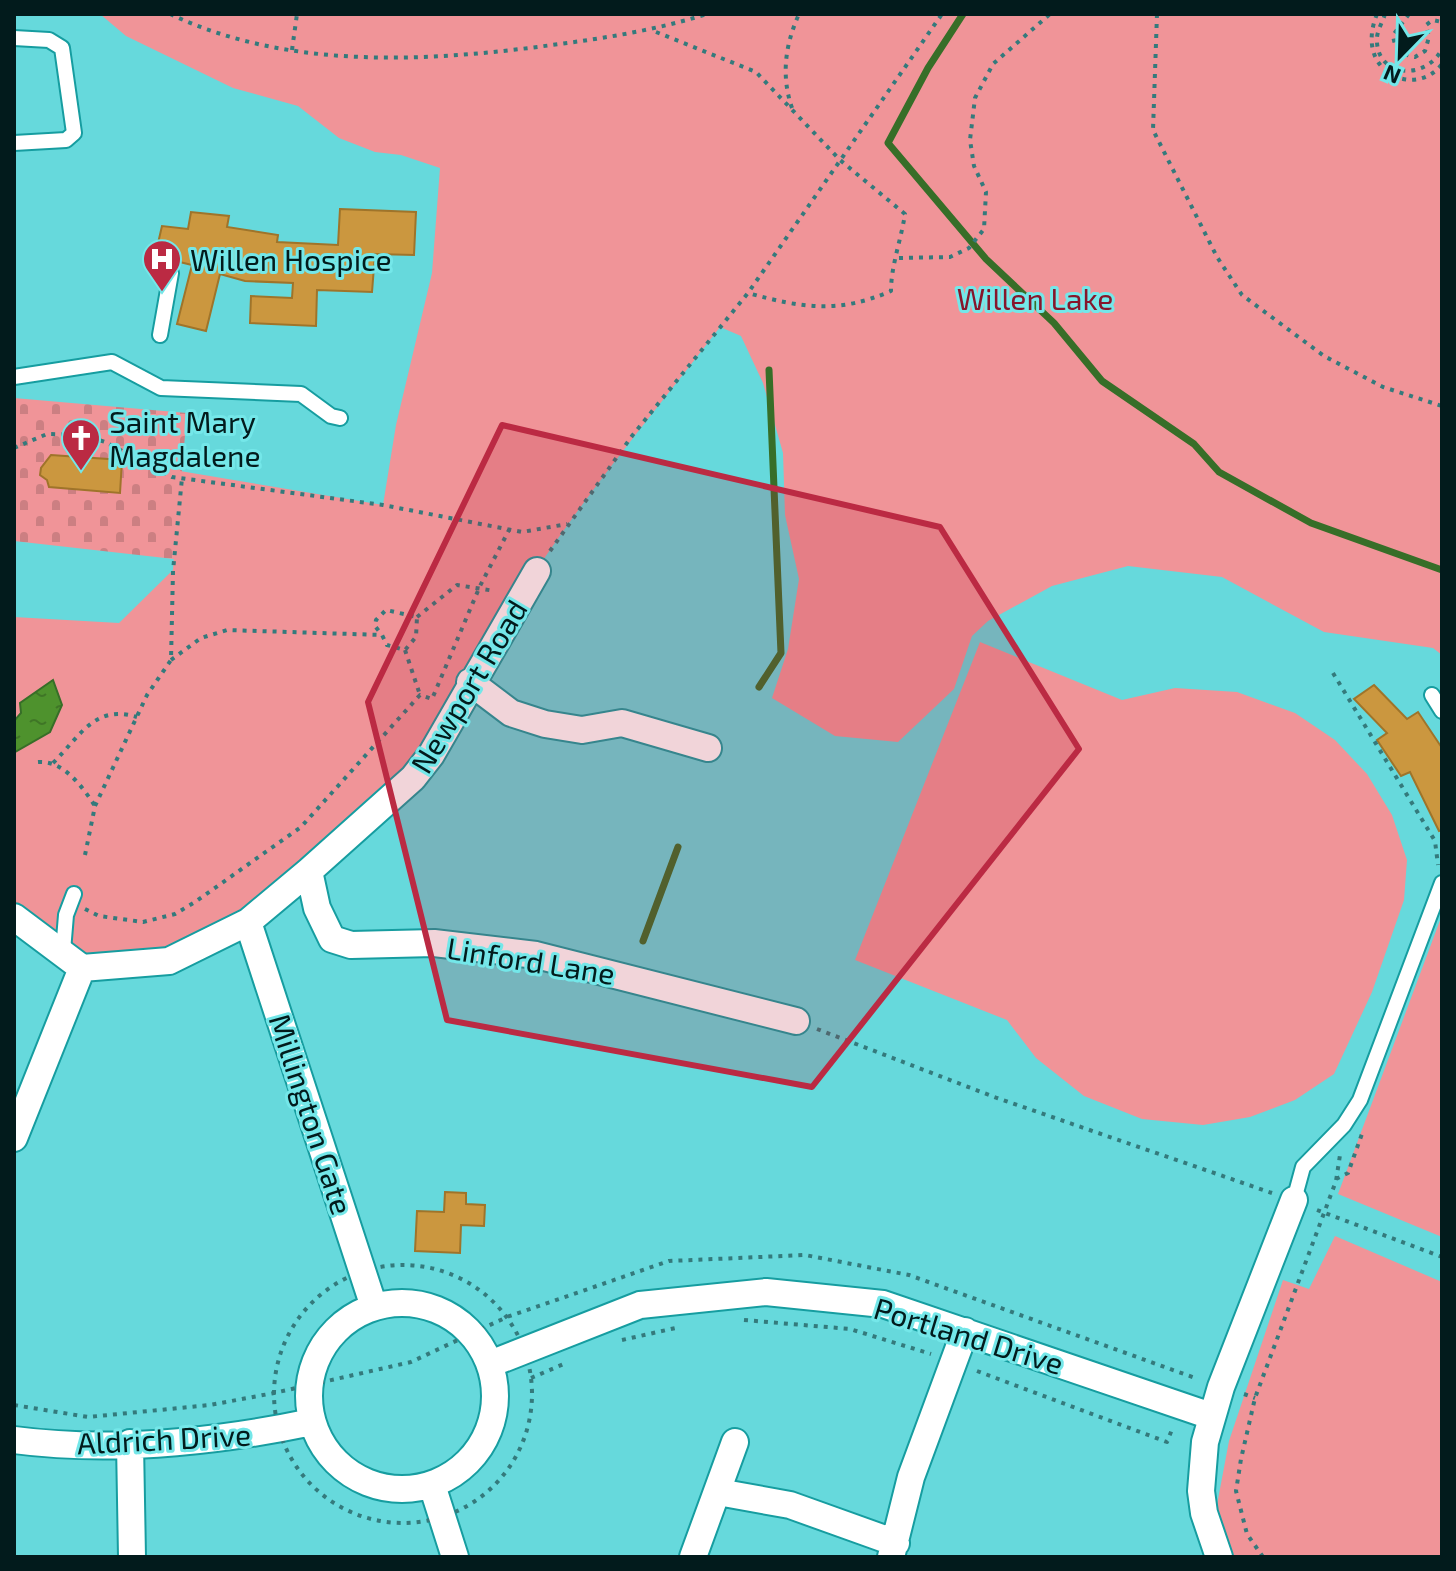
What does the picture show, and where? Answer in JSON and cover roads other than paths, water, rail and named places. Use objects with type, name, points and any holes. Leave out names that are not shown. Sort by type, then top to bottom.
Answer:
[{"type":"street","name":"Newport Road","points":[[72,960],[169,961],[248,922],[309,871],[413,778],[457,713],[470,682],[537,571]]},
{"type":"street","points":[[470,682],[511,713],[545,724],[582,730],[622,723],[708,748]]},
{"type":"street","name":"Linford Lane","points":[[309,871],[317,908],[332,939],[351,945],[434,943],[536,955],[796,1021]]},
{"type":"street","points":[[14,917],[72,960],[14,1137]]},
{"type":"street","name":"Millington Gate","points":[[248,922],[374,1307]]},
{"type":"street","points":[[1219,1557],[1204,1513],[1201,1491],[1201,1465],[1211,1416],[1294,1200]]},
{"type":"street","name":"Portland Drive","points":[[490,1364],[640,1305],[766,1292],[883,1304],[1211,1416]]},
{"type":"street","points":[[401,1303],[427,1306],[452,1317],[473,1334],[490,1364],[496,1388],[495,1413],[487,1437],[473,1458],[455,1474],[432,1485],[407,1490],[382,1488],[359,1479],[338,1464],[322,1445],[312,1422],[309,1386],[323,1346],[354,1316],[374,1307],[401,1303]]},
{"type":"street","points":[[718,1492],[790,1505],[894,1550],[911,1477],[965,1331]]},
{"type":"street","name":"Aldrich Drive","points":[[14,1440],[47,1444],[210,1441],[312,1422]]},
{"type":"street","points":[[693,1557],[735,1442]]},
{"type":"street","points":[[130,1443],[132,1557]]},
{"type":"street","points":[[432,1485],[455,1557]]},
{"type":"lane","points":[[14,38],[49,40],[62,48],[74,133],[66,140],[14,143]]},
{"type":"lane","points":[[160,335],[171,273]]},
{"type":"lane","points":[[14,377],[112,362],[161,388],[301,394],[331,416],[340,418]]},
{"type":"lane","points":[[1432,695],[1442,711]]},
{"type":"lane","points":[[1294,1200],[1303,1167],[1344,1125],[1360,1100],[1442,883]]},
{"type":"lane","points":[[72,960],[66,915],[74,894]]},
{"type":"water","points":[[53,680],[62,705],[50,732],[15,752],[14,721],[21,713],[20,703]]},
{"type":"waterway","points":[[963,14],[928,68],[888,143],[986,259],[1054,323],[1102,381],[1194,444],[1219,472],[1311,523],[1442,570]]},
{"type":"waterway","points":[[759,687],[781,653],[769,370]]},
{"type":"waterway","points":[[643,941],[678,847]]},
{"type":"place","name":"Willen Hospice","points":[[162,293]]},
{"type":"place","name":"Saint Mary Magdalene","points":[[81,472]]},
{"type":"park label","name":"Willen Lake","points":[[1035,298]]}]
